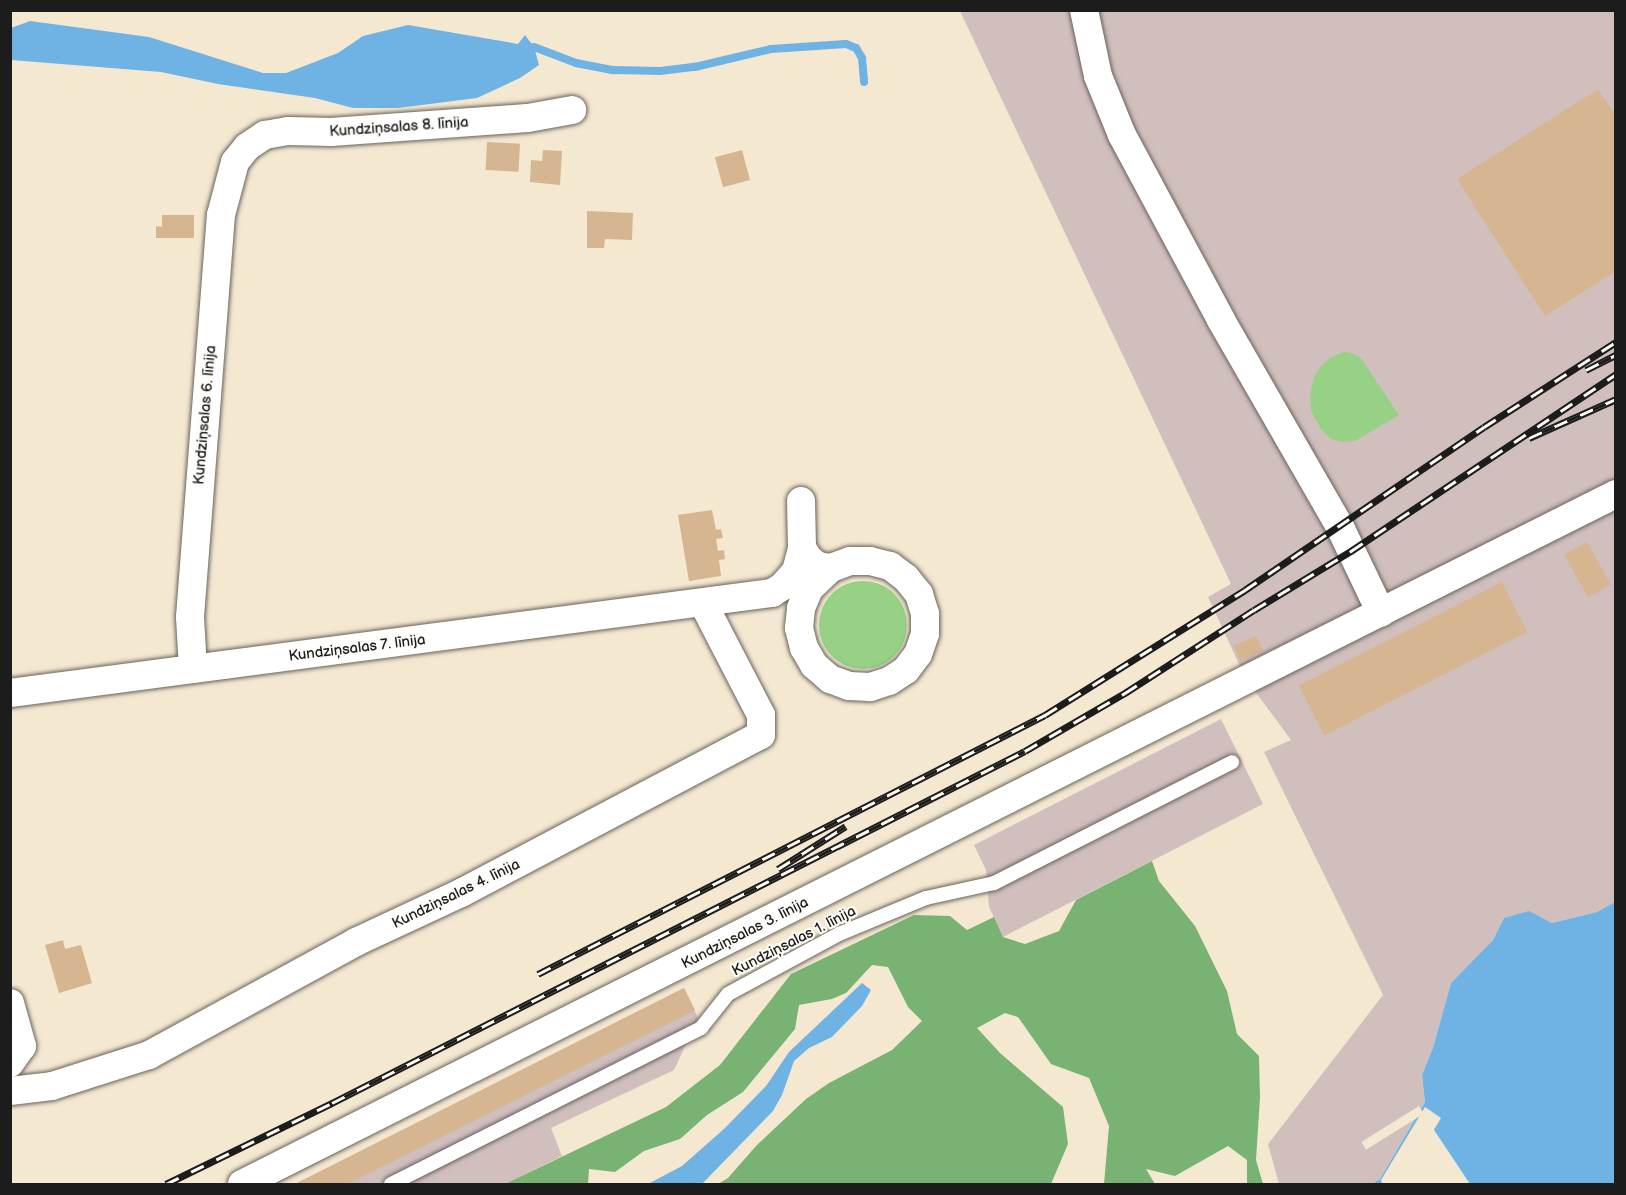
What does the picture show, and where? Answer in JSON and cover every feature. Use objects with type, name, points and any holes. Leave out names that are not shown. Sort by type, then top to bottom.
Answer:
[{"type":"street","points":[[1084,10],[1098,76],[1127,145],[1209,300],[1340,527],[1381,613]]},
{"type":"street","name":"Kundziņsalas 8. līnija","points":[[235,162],[247,147],[265,135],[288,131],[331,132],[528,118],[572,110]]},
{"type":"street","name":"Kundziņsalas 6. līnija","points":[[193,669],[190,617],[219,238],[221,215],[235,162]]},
{"type":"street","name":"Kundziņsalas 3. līnija","points":[[242,1185],[1616,494]]},
{"type":"street","points":[[772,593],[783,586],[796,571],[802,548],[801,501]]},
{"type":"street","points":[[802,548],[809,560],[819,566],[831,568]]},
{"type":"street","points":[[850,561],[870,561],[890,566],[906,578],[919,594],[925,614],[925,634],[918,654],[906,670],[889,681],[870,687],[849,686],[830,679],[814,666],[804,648],[799,628],[801,608],[809,589],[831,568],[850,561]]},
{"type":"street","points":[[772,593],[786,594],[801,608]]},
{"type":"street","name":"Kundziņsalas 7. līnija","points":[[10,693],[772,593]]},
{"type":"street","name":"Kundziņsalas 4. līnija","points":[[10,1091],[52,1086],[149,1055],[346,947],[461,893],[761,735],[761,715],[703,603]]},
{"type":"street","points":[[10,1003],[22,1046],[10,1063]]},
{"type":"lane","name":"Kundziņsalas 1. līnija","points":[[391,1185],[701,1028],[728,994],[839,934],[926,898],[994,883],[1232,762]]},
{"type":"shaded area","points":[[960,11],[1615,11],[1615,902],[1597,912],[1552,923],[1529,912],[1504,918],[1493,940],[1451,983],[1433,1048],[1422,1075],[1425,1102],[1380,1179],[1372,1184],[1279,1184],[1268,1144],[1383,995],[1264,752],[1291,740],[1246,679],[1208,597],[1231,584]]},
{"type":"shaded area","points":[[1221,719],[1263,804],[1003,937],[989,907],[986,870],[974,845]]},
{"type":"shaded area","points":[[684,988],[698,1018],[674,1070],[551,1128],[562,1156],[505,1184],[295,1184]]},
{"type":"green space","points":[[1343,352],[1352,353],[1361,358],[1399,415],[1355,441],[1343,442],[1331,439],[1320,428],[1311,410],[1310,394],[1314,377],[1321,366],[1330,358]]},
{"type":"green space","points":[[863,581],[880,585],[894,594],[903,608],[907,625],[903,642],[894,656],[880,665],[863,669],[846,665],[832,656],[823,642],[819,625],[823,608],[832,594],[846,585]]},
{"type":"green space","points":[[1152,861],[1159,881],[1195,926],[1227,991],[1237,1034],[1259,1056],[1260,1097],[1256,1160],[1263,1184],[1247,1184],[1247,1160],[1228,1146],[1175,1176],[1146,1169],[1155,1184],[1104,1184],[1109,1126],[1089,1078],[1051,1064],[1018,1017],[1005,1013],[977,1028],[1000,1053],[1063,1107],[1068,1144],[1051,1184],[718,1184],[728,1178],[756,1146],[806,1099],[829,1083],[892,1050],[922,1021],[908,1007],[888,967],[872,965],[846,993],[832,999],[799,1005],[795,1029],[743,1092],[707,1115],[680,1139],[644,1151],[615,1172],[589,1169],[588,1184],[505,1184],[666,1107],[720,1065],[791,974],[914,915],[950,916],[967,930],[994,917],[1003,937],[1025,944],[1059,931],[1076,900]]},
{"type":"water","points":[[30,21],[149,37],[263,73],[286,73],[338,53],[363,36],[408,25],[518,44],[525,35],[534,47],[539,65],[520,78],[477,98],[398,108],[353,108],[315,98],[218,84],[161,72],[11,60],[11,28]]},
{"type":"water","points":[[1615,902],[1615,1184],[1401,1184],[1441,1118],[1425,1107],[1381,1180],[1382,1184],[1372,1184],[1380,1179],[1425,1102],[1422,1075],[1433,1048],[1451,983],[1493,940],[1504,918],[1529,911],[1552,923],[1597,912]]},
{"type":"water","points":[[862,983],[871,990],[862,1006],[832,1037],[809,1048],[794,1061],[782,1095],[773,1111],[702,1184],[648,1184],[682,1166],[725,1128],[766,1086],[789,1052]]},
{"type":"pier","points":[[1419,1106],[1424,1114],[1366,1150],[1361,1142]]},
{"type":"pier","points":[[1432,1127],[1470,1184],[1398,1184]]},
{"type":"building","points":[[1598,89],[1616,116],[1616,271],[1545,316],[1457,179]]},
{"type":"building","points":[[487,142],[520,144],[518,172],[486,170]]},
{"type":"building","points":[[543,150],[562,151],[560,185],[530,182],[531,160],[542,161]]},
{"type":"building","points":[[742,150],[750,180],[723,187],[715,157]]},
{"type":"building","points":[[587,211],[633,213],[632,240],[605,239],[604,248],[587,248]]},
{"type":"building","points":[[162,215],[194,215],[194,238],[156,238],[156,226],[162,227]]},
{"type":"building","points":[[712,510],[716,530],[721,529],[723,538],[716,539],[718,551],[724,550],[725,559],[719,560],[721,576],[689,581],[678,515]]},
{"type":"building","points":[[1587,542],[1611,585],[1588,597],[1564,555]]},
{"type":"building","points":[[1502,582],[1527,632],[1324,735],[1299,686]]},
{"type":"building","points":[[1257,636],[1263,651],[1240,660],[1234,645]]},
{"type":"building","points":[[63,940],[65,949],[81,945],[92,983],[59,993],[45,945]]},
{"type":"building","points":[[684,988],[695,1010],[347,1184],[295,1184]]},
{"type":"waterway","points":[[534,47],[576,63],[613,70],[660,71],[695,67],[771,49],[846,44],[856,48],[862,58],[864,82]]},
{"type":"railway","points":[[538,974],[1045,715],[1245,590],[1484,427],[1616,342]]},
{"type":"railway","points":[[1586,370],[1616,355]]},
{"type":"railway","points":[[166,1184],[332,1103],[1025,751],[1125,693],[1351,551],[1616,374]]},
{"type":"railway","points":[[1529,438],[1616,399]]},
{"type":"railway","points":[[778,869],[846,826]]}]
